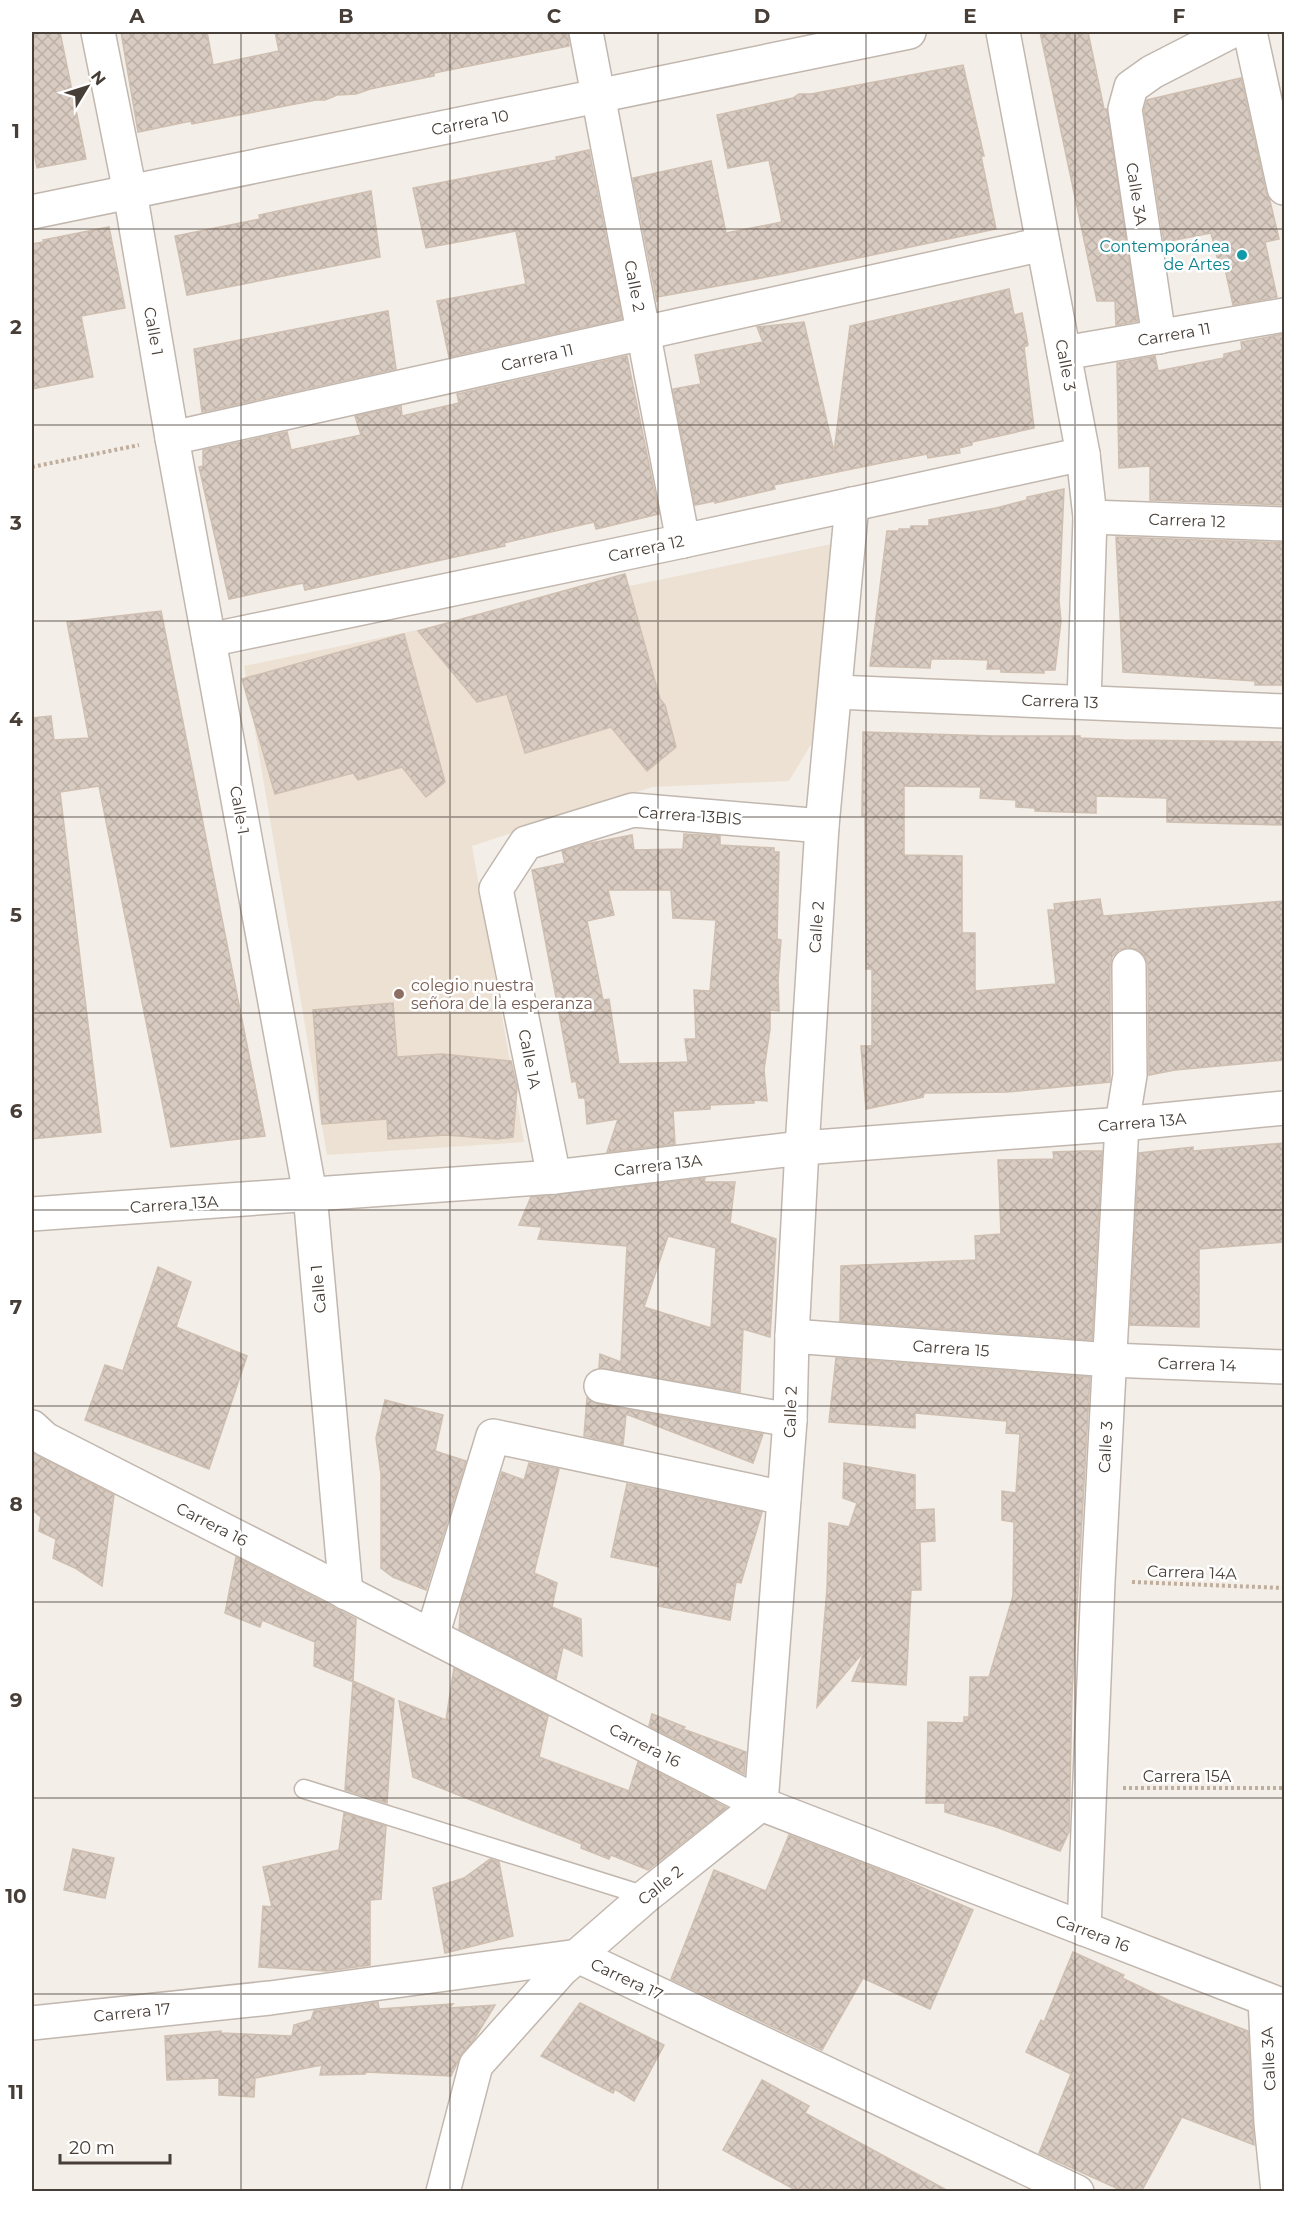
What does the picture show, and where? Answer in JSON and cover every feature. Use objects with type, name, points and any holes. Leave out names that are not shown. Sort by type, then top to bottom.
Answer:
[{"type":"street","name":"Calle 1","points":[[98,32],[130,192],[172,438],[310,1194],[346,1593]]},
{"type":"street","name":"Calle 2","points":[[586,32],[683,541]]},
{"type":"street","name":"Carrera 10","points":[[32,212],[909,32]]},
{"type":"street","name":"Calle 3","points":[[1003,32],[1083,454],[1090,517],[1084,702]]},
{"type":"street","name":"Calle 3A","points":[[1159,337],[1125,109],[1131,87],[1152,72],[1230,32]]},
{"type":"street","points":[[1250,32],[1283,174]]},
{"type":"street","name":"Carrera 11","points":[[172,438],[1043,244]]},
{"type":"street","name":"Carrera 11","points":[[1064,353],[1284,315]]},
{"type":"street","name":"Carrera 12","points":[[209,640],[683,541],[1083,454]]},
{"type":"street","name":"Calle 2","points":[[443,2192],[476,2065],[561,1970],[646,1896],[761,1804],[790,1420],[802,1148],[822,826],[852,504]]},
{"type":"street","name":"Carrera 12","points":[[1090,517],[1284,524]]},
{"type":"street","name":"Carrera 13","points":[[835,692],[1284,711]]},
{"type":"street","name":"Carrera 13BIS","points":[[526,843],[633,810],[822,826]]},
{"type":"street","name":"Calle 1A","points":[[526,843],[496,889],[554,1177]]},
{"type":"street","name":"Calle 3","points":[[1084,1929],[1098,1581],[1122,1124],[1130,1075],[1129,966]]},
{"type":"street","name":"Carrera 13A","points":[[32,1214],[554,1177],[802,1148],[1122,1124],[1284,1108]]},
{"type":"street","name":"Carrera 15","points":[[792,1336],[1110,1360]]},
{"type":"street","name":"Carrera 14","points":[[1110,1360],[1284,1367]]},
{"type":"street","points":[[601,1386],[790,1420]]},
{"type":"street","name":"Carrera 16","points":[[32,1427],[45,1438],[761,1804],[1275,2003]]},
{"type":"street","points":[[432,1636],[493,1436],[784,1497]]},
{"type":"street","name":"Carrera 17","points":[[32,2023],[270,1998],[578,1956],[1077,2192]]},
{"type":"street","name":"Calle 3A","points":[[1275,2003],[1278,2192]]},
{"type":"lane","points":[[304,1789],[646,1896]]},
{"type":"path","points":[[32,467],[172,438]]},
{"type":"path","name":"Carrera 14A","points":[[1098,1581],[1284,1587]]},
{"type":"path","name":"Carrera 15A","points":[[1090,1788],[1284,1788]]},
{"type":"shaded area","name":"colegio nuestra señora de la esperanza","points":[[841,542],[834,706],[789,781],[652,787],[472,846],[524,1142],[327,1155],[244,666]]},
{"type":"building","points":[[32,32],[60,32],[86,159],[37,168],[32,142]]},
{"type":"building","points":[[121,32],[207,32],[213,65],[279,51],[275,32],[568,32],[569,46],[434,73],[434,76],[356,94],[337,95],[325,100],[192,124],[191,121],[138,132]]},
{"type":"building","points":[[1040,32],[1088,32],[1104,109],[1107,109],[1138,321],[1116,325],[1115,301],[1097,301]]},
{"type":"building","points":[[963,65],[984,156],[981,156],[996,229],[777,275],[657,297],[657,302],[633,178],[711,161],[726,233],[782,222],[769,160],[728,168],[717,115],[793,98],[799,94],[811,94]]},
{"type":"building","points":[[1241,78],[1266,192],[1279,239],[1265,242],[1277,297],[1233,305],[1225,269],[1220,269],[1211,233],[1164,242],[1144,110],[1147,100]]},
{"type":"building","points":[[589,150],[622,319],[449,357],[437,301],[526,284],[516,231],[426,248],[413,188],[557,160],[556,157]]},
{"type":"building","points":[[371,191],[380,257],[187,295],[175,236],[260,219],[259,215]]},
{"type":"building","points":[[109,227],[125,308],[81,316],[93,377],[32,389],[32,244]]},
{"type":"building","points":[[1009,289],[1014,315],[1022,313],[1028,345],[1024,347],[1034,428],[972,442],[972,445],[959,448],[960,453],[928,458],[927,454],[881,463],[774,485],[775,489],[715,503],[715,501],[695,505],[673,389],[701,384],[695,355],[763,342],[757,327],[804,322],[834,452],[850,326]]},
{"type":"building","points":[[388,311],[396,369],[202,412],[194,349]]},
{"type":"building","points":[[1284,334],[1284,505],[1150,500],[1150,466],[1119,468],[1117,363],[1155,356],[1158,371],[1224,358],[1224,354],[1242,350],[1241,342]]},
{"type":"building","points":[[627,356],[659,514],[596,529],[594,522],[504,543],[505,546],[305,590],[303,583],[229,599],[199,467],[203,466],[203,450],[287,432],[291,450],[361,435],[355,416],[401,406],[402,416],[459,403],[457,394]]},
{"type":"building","points":[[1064,489],[1059,601],[1061,621],[1055,670],[1044,670],[1044,673],[1001,672],[1001,669],[987,669],[988,660],[958,659],[931,659],[930,668],[870,666],[887,531],[910,529],[911,526],[929,526],[929,520],[996,508],[1027,500],[1027,497]]},
{"type":"building","points":[[1116,537],[1284,543],[1284,685],[1255,685],[1255,681],[1123,672]]},
{"type":"building","points":[[625,574],[676,747],[647,771],[611,727],[525,753],[507,694],[477,702],[418,631]]},
{"type":"building","points":[[161,611],[265,1136],[171,1147],[99,786],[60,792],[101,1132],[32,1139],[32,718],[51,716],[54,740],[89,738],[67,622]]},
{"type":"building","points":[[404,634],[445,782],[426,797],[402,767],[358,780],[353,773],[275,794],[242,679]]},
{"type":"building","points":[[863,732],[1284,742],[1284,825],[1167,822],[1167,798],[1096,796],[1096,813],[1035,811],[1035,808],[1016,807],[1016,800],[980,798],[981,787],[904,786],[904,855],[962,856],[962,933],[975,933],[975,991],[1056,984],[1048,910],[1055,910],[1054,904],[1100,899],[1103,916],[1284,901],[1284,1060],[1175,1070],[1149,1075],[1148,965],[1139,950],[1128,947],[1119,950],[1112,957],[1110,966],[1110,1082],[1007,1092],[924,1093],[923,1097],[866,1109],[861,1046],[872,1046],[872,969],[866,969],[865,816],[862,816]]},
{"type":"building","points":[[684,834],[720,836],[720,845],[774,848],[774,852],[779,852],[777,939],[781,940],[778,979],[779,1011],[770,1010],[770,1029],[764,1070],[767,1101],[754,1100],[754,1103],[710,1105],[710,1109],[673,1111],[675,1144],[607,1152],[618,1119],[587,1124],[585,1098],[579,1098],[576,1081],[572,1082],[532,870],[565,863],[562,851],[632,835],[634,850],[683,849]],"holes":[[[608,890],[671,890],[673,918],[716,920],[710,991],[694,990],[696,1039],[685,1039],[688,1062],[619,1064],[609,999],[603,1000],[587,921],[614,915]]]},
{"type":"building","points":[[393,1003],[397,1057],[442,1054],[511,1061],[517,1088],[513,1137],[497,1139],[446,1135],[388,1139],[387,1119],[322,1124],[313,1010]]},
{"type":"building","points":[[1284,1143],[1284,1242],[1199,1249],[1199,1327],[1130,1325],[1139,1153],[1193,1147],[1193,1151]]},
{"type":"building","points":[[1102,1151],[1092,1340],[840,1321],[841,1266],[976,1260],[975,1236],[1001,1234],[998,1160],[1054,1159],[1053,1152]]},
{"type":"building","points":[[705,1178],[704,1182],[735,1182],[730,1223],[776,1239],[770,1337],[743,1329],[740,1392],[599,1368],[600,1354],[621,1362],[627,1246],[538,1239],[542,1227],[519,1225],[531,1197]],"holes":[[[668,1236],[716,1248],[711,1328],[644,1307]]]},
{"type":"building","points":[[158,1267],[191,1282],[176,1327],[247,1356],[209,1469],[85,1420],[105,1365],[123,1371]]},
{"type":"building","points":[[836,1358],[1090,1377],[1072,1695],[1069,1832],[1060,1851],[996,1827],[945,1812],[945,1803],[926,1803],[928,1722],[964,1723],[964,1717],[969,1717],[970,1677],[989,1677],[1013,1596],[1014,1522],[1002,1520],[1002,1491],[1016,1493],[1020,1434],[1006,1433],[1007,1421],[915,1413],[915,1428],[829,1422]]},
{"type":"building","points":[[587,1398],[598,1404],[763,1434],[753,1463],[626,1414],[623,1445],[584,1436]]},
{"type":"building","points":[[385,1400],[443,1415],[435,1451],[466,1461],[426,1590],[393,1577],[381,1568],[381,1474],[376,1438]]},
{"type":"building","points":[[32,1452],[114,1495],[102,1586],[75,1568],[53,1558],[56,1539],[39,1531],[41,1517],[32,1510]]},
{"type":"building","points":[[529,1463],[559,1469],[534,1573],[557,1583],[552,1607],[581,1619],[582,1656],[563,1647],[556,1679],[459,1629],[461,1604],[502,1472],[524,1480]]},
{"type":"building","points":[[844,1463],[915,1475],[915,1510],[934,1509],[935,1541],[920,1542],[921,1590],[911,1590],[906,1685],[852,1681],[865,1650],[817,1707],[827,1589],[829,1523],[849,1527],[857,1503],[843,1498]]},
{"type":"building","points":[[627,1484],[762,1512],[741,1583],[736,1582],[730,1620],[658,1606],[660,1567],[611,1557]]},
{"type":"building","points":[[236,1557],[356,1619],[353,1682],[314,1666],[315,1642],[262,1620],[260,1627],[225,1613]]},
{"type":"building","points":[[454,1668],[548,1716],[539,1757],[629,1791],[638,1762],[727,1808],[648,1870],[611,1855],[609,1859],[581,1848],[582,1844],[413,1777],[399,1701],[446,1720]]},
{"type":"building","points":[[353,1681],[394,1699],[387,1803],[345,1790]]},
{"type":"building","points":[[652,1714],[685,1727],[683,1729],[746,1752],[744,1774],[649,1726]]},
{"type":"building","points":[[344,1813],[386,1826],[381,1899],[370,1900],[370,1965],[327,1971],[259,1967],[263,1906],[272,1907],[263,1867],[339,1850]]},
{"type":"building","points":[[789,1835],[898,1877],[973,1910],[930,2009],[863,1978],[822,2050],[671,1979],[714,1870],[766,1891]]},
{"type":"building","points":[[73,1849],[114,1858],[105,1898],[64,1890]]},
{"type":"building","points":[[490,1859],[499,1862],[513,1936],[445,1953],[433,1888],[464,1878]]},
{"type":"building","points":[[1073,1952],[1124,1975],[1122,1978],[1172,2002],[1248,2031],[1254,2145],[1182,2117],[1141,2192],[1125,2192],[1039,2153],[1071,2074],[1026,2052],[1041,2020],[1044,2022]]},
{"type":"building","points":[[378,2002],[379,2009],[453,2004],[449,2008],[495,2005],[473,2041],[462,2053],[451,2076],[366,2072],[365,2074],[320,2075],[322,2065],[255,2078],[254,2097],[219,2095],[219,2078],[167,2080],[165,2036],[221,2031],[221,2033],[292,2036],[294,2025],[311,2020],[314,2011]]},
{"type":"building","points":[[580,2003],[664,2045],[634,2101],[615,2089],[613,2093],[541,2056]]},
{"type":"building","points":[[762,2080],[809,2106],[805,2113],[950,2192],[799,2192],[723,2150]]},
{"type":"place","name":"Contemporánea de Artes","points":[[1242,255]]},
{"type":"place","name":"colegio nuestra señora de la esperanza","points":[[399,994]]}]
